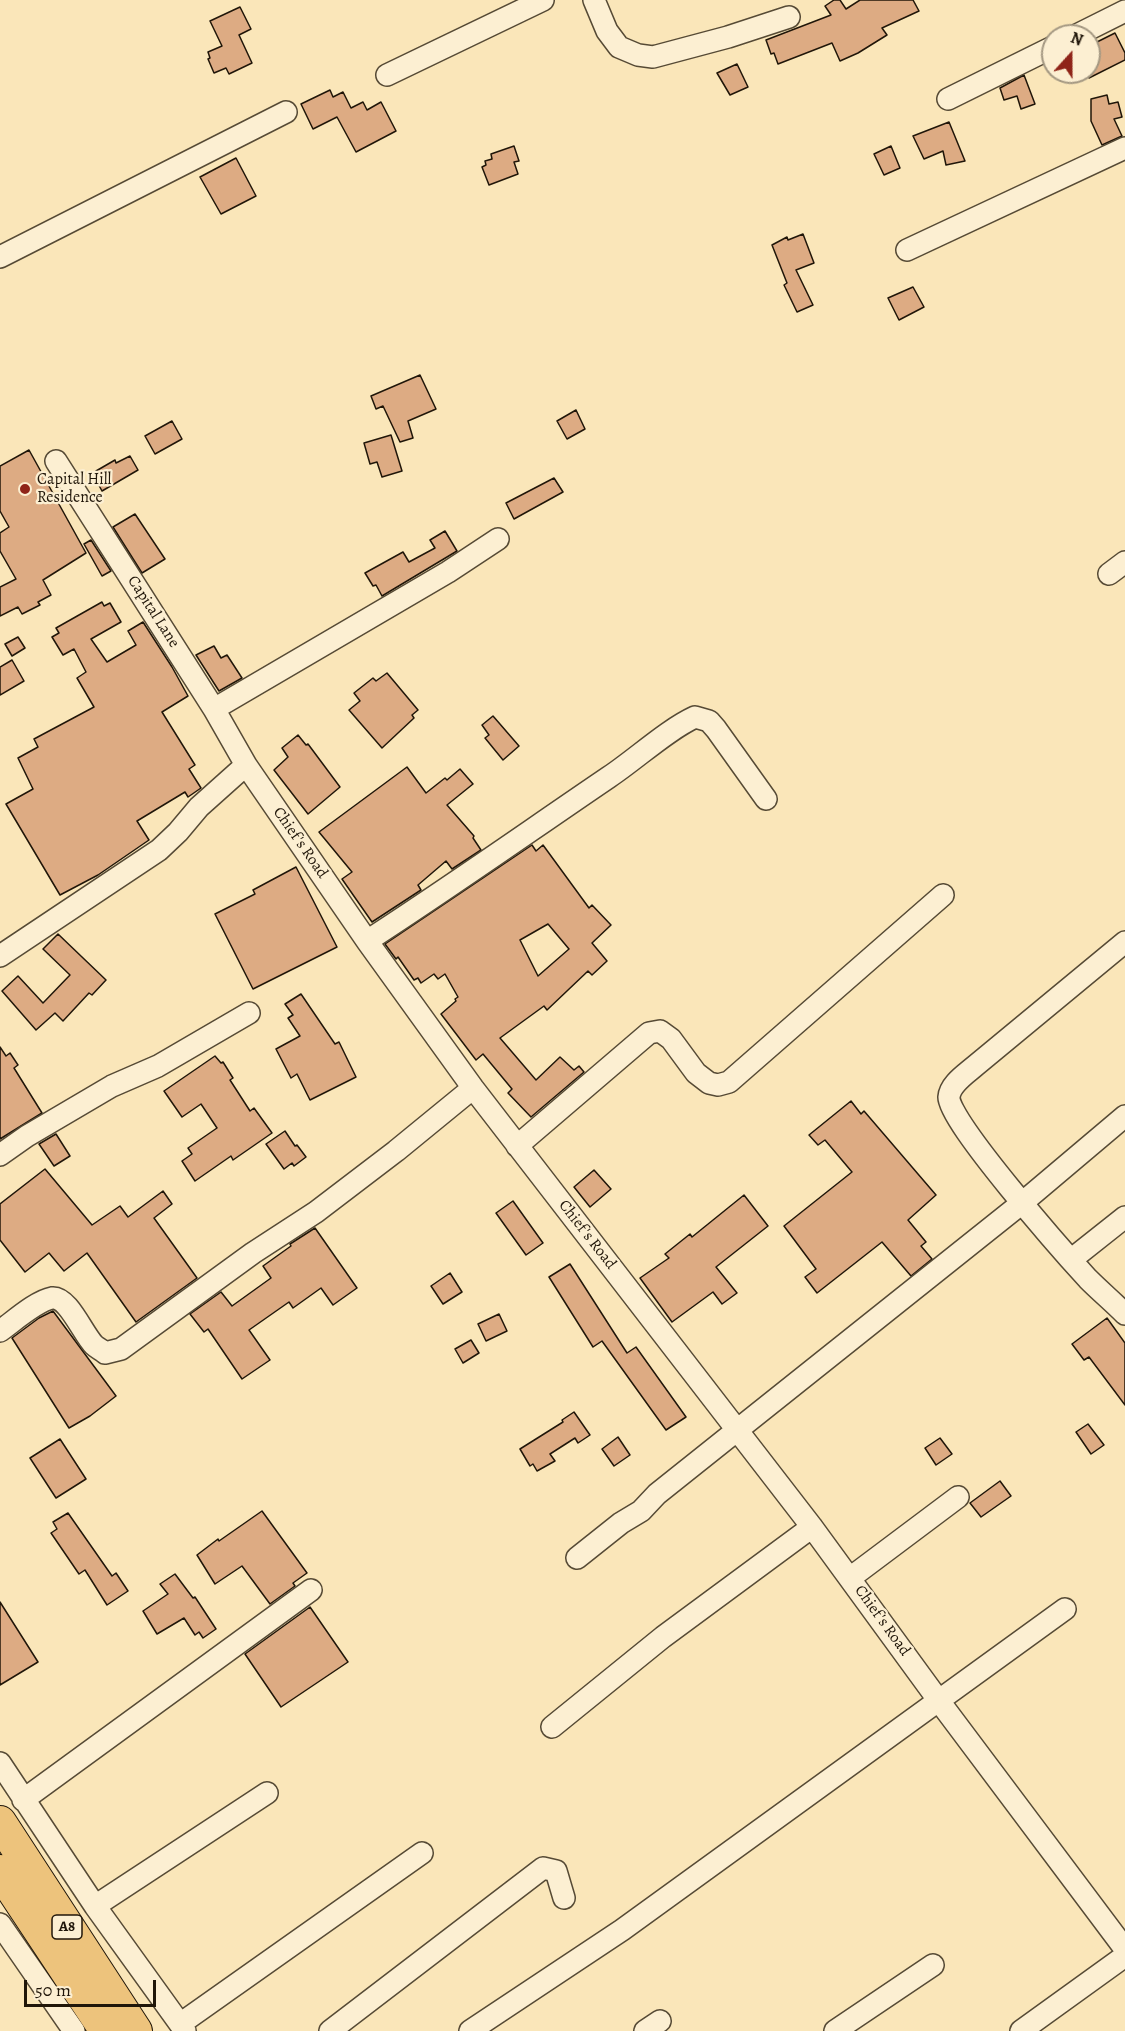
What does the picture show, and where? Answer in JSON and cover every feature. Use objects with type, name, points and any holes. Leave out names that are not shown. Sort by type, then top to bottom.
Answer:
[{"type":"highway","name":"A8","points":[[0,1822],[136,2031]]},
{"type":"highway","name":"A8","points":[[0,1871],[31,1944],[106,2031]]},
{"type":"street","points":[[387,75],[543,0]]},
{"type":"street","points":[[594,0],[608,31],[619,47],[638,55],[653,57],[728,37],[789,17]]},
{"type":"street","points":[[1099,24],[1125,11]]},
{"type":"street","points":[[948,99],[1041,53]]},
{"type":"street","points":[[0,257],[286,112]]},
{"type":"street","points":[[907,250],[1125,148]]},
{"type":"street","name":"Capital Lane","points":[[56,461],[214,709],[246,765]]},
{"type":"street","points":[[214,709],[448,572],[498,539]]},
{"type":"street","points":[[367,941],[449,888],[634,760],[684,722],[695,717],[709,721],[716,729],[766,799]]},
{"type":"street","points":[[0,956],[159,850],[199,807],[246,765]]},
{"type":"street","name":"Chief's Road","points":[[246,765],[367,941],[473,1088],[812,1527],[1125,1949]]},
{"type":"street","points":[[517,1146],[649,1033],[660,1031],[671,1039],[696,1074],[709,1083],[718,1086],[729,1082],[943,895]]},
{"type":"street","points":[[1125,942],[975,1066],[957,1082],[949,1098],[951,1107],[968,1135],[1022,1203],[1089,1279],[1125,1314]]},
{"type":"street","points":[[0,1155],[112,1086],[158,1066],[249,1013]]},
{"type":"street","points":[[0,1330],[35,1306],[54,1298],[60,1299],[68,1306],[94,1345],[105,1353],[121,1349],[253,1253],[316,1212],[473,1088]]},
{"type":"street","points":[[578,1558],[641,1510],[657,1494],[1022,1203],[1125,1116]]},
{"type":"street","points":[[1072,1259],[1125,1218]]},
{"type":"street","points":[[850,1578],[958,1497]]},
{"type":"street","points":[[552,1727],[663,1637],[812,1527]]},
{"type":"street","points":[[23,1800],[312,1590]]},
{"type":"street","points":[[470,2031],[622,1930],[1065,1609]]},
{"type":"street","points":[[0,1763],[95,1906],[182,2027],[422,1853]]},
{"type":"street","points":[[95,1906],[267,1794]]},
{"type":"street","points":[[330,2031],[543,1868],[556,1871],[564,1898]]},
{"type":"street","points":[[0,1924],[31,1944],[74,2031]]},
{"type":"street","points":[[1022,2031],[1125,1956]]},
{"type":"street","points":[[835,2031],[933,1965]]},
{"type":"building","points":[[834,0],[840,0],[846,9],[860,0],[913,0],[919,11],[882,28],[887,35],[840,61],[832,43],[778,64],[766,40],[831,15],[825,6]]},
{"type":"building","points":[[240,7],[251,29],[239,35],[252,63],[229,74],[226,68],[214,73],[208,59],[210,58],[208,52],[222,46],[210,21]]},
{"type":"building","points":[[1115,33],[1125,53],[1125,60],[1101,72],[1101,40]]},
{"type":"building","points":[[737,64],[748,87],[730,95],[717,73]]},
{"type":"building","points":[[1024,75],[1035,104],[1021,109],[1017,96],[1004,100],[1000,88]]},
{"type":"building","points":[[330,90],[333,97],[343,92],[351,108],[363,102],[367,110],[381,102],[396,131],[356,152],[337,117],[313,129],[301,104]]},
{"type":"building","points":[[1107,95],[1109,104],[1118,102],[1122,117],[1114,119],[1122,136],[1102,145],[1091,121],[1091,99]]},
{"type":"building","points":[[949,122],[965,161],[946,165],[943,151],[924,159],[913,136]]},
{"type":"building","points":[[514,146],[519,161],[514,162],[518,174],[489,185],[482,167],[486,165],[485,161],[492,159],[491,154]]},
{"type":"building","points":[[891,146],[900,168],[884,175],[874,154]]},
{"type":"building","points":[[236,158],[256,196],[221,214],[200,177]]},
{"type":"building","points":[[803,234],[814,263],[796,270],[813,305],[797,312],[784,285],[787,283],[772,245],[787,237],[788,240]]},
{"type":"building","points":[[913,287],[924,307],[899,320],[888,298]]},
{"type":"building","points":[[420,375],[436,409],[408,421],[413,438],[400,442],[383,406],[376,409],[371,396]]},
{"type":"building","points":[[576,410],[585,429],[567,439],[557,421]]},
{"type":"building","points":[[172,421],[182,439],[155,454],[145,436]]},
{"type":"building","points":[[391,435],[402,471],[382,477],[377,462],[370,464],[364,443]]},
{"type":"building","name":"Capital Hill Residence","points":[[29,450],[86,553],[43,580],[51,595],[38,602],[40,605],[22,614],[18,607],[0,616],[0,587],[16,579],[0,551],[0,533],[9,527],[0,511],[0,466]]},
{"type":"building","points":[[130,456],[138,470],[102,491],[95,478],[99,475],[96,471],[115,460],[116,463]]},
{"type":"building","points":[[554,478],[563,492],[514,519],[506,503]]},
{"type":"building","points":[[135,514],[165,559],[142,573],[113,527]]},
{"type":"building","points":[[445,531],[457,551],[382,596],[376,585],[373,586],[365,573],[403,552],[409,562],[435,548],[430,540]]},
{"type":"building","points":[[91,540],[111,571],[102,576],[84,544]]},
{"type":"building","points":[[102,602],[104,606],[110,603],[121,622],[91,639],[107,662],[136,645],[128,631],[143,622],[188,696],[162,712],[195,765],[189,769],[201,788],[188,797],[185,792],[137,821],[149,840],[98,875],[60,895],[6,804],[33,789],[18,758],[38,747],[34,739],[94,707],[77,678],[86,672],[74,649],[63,655],[52,637],[59,633],[56,628]]},
{"type":"building","points":[[18,637],[25,648],[12,656],[5,644]]},
{"type":"building","points":[[214,646],[221,658],[227,655],[242,678],[219,691],[196,655]]},
{"type":"building","points":[[12,660],[24,681],[0,695],[0,667]]},
{"type":"building","points":[[387,673],[418,710],[412,715],[414,718],[382,748],[349,710],[360,701],[354,693],[373,678],[376,681]]},
{"type":"building","points":[[493,716],[519,746],[503,760],[485,738],[489,735],[482,725]]},
{"type":"building","points":[[298,735],[306,745],[308,744],[340,787],[308,814],[274,770],[288,757],[282,748]]},
{"type":"building","points":[[407,767],[426,793],[460,769],[473,784],[447,805],[474,836],[481,850],[452,869],[446,861],[418,885],[421,890],[372,922],[342,879],[352,872],[319,832]]},
{"type":"building","points":[[532,845],[536,851],[543,845],[589,908],[592,905],[611,925],[592,943],[607,961],[592,975],[588,971],[547,1010],[544,1006],[500,1038],[536,1080],[560,1057],[574,1070],[579,1066],[584,1072],[531,1117],[508,1093],[512,1089],[483,1054],[476,1060],[441,1014],[458,997],[445,974],[438,979],[434,974],[421,983],[418,978],[414,980],[398,957],[396,959],[385,944]],"holes":[[[548,924],[569,949],[538,976],[520,940]]]},
{"type":"building","points":[[296,867],[337,947],[253,989],[215,914],[255,894],[253,890]]},
{"type":"building","points":[[58,934],[106,980],[92,995],[89,993],[63,1021],[55,1013],[36,1030],[2,991],[18,976],[43,1003],[70,975],[43,949]]},
{"type":"building","points":[[301,994],[335,1044],[339,1042],[356,1077],[310,1100],[297,1074],[291,1078],[276,1049],[300,1036],[288,1018],[293,1015],[285,1004]]},
{"type":"building","points":[[0,1047],[6,1056],[10,1053],[18,1065],[14,1068],[42,1113],[0,1139]]},
{"type":"building","points":[[215,1056],[221,1063],[223,1062],[233,1078],[230,1080],[250,1111],[254,1108],[272,1133],[233,1160],[231,1156],[195,1181],[182,1161],[192,1154],[188,1148],[217,1128],[201,1104],[182,1117],[164,1091]]},
{"type":"building","points":[[851,1101],[861,1114],[864,1111],[936,1195],[908,1220],[926,1242],[921,1246],[932,1259],[911,1276],[882,1242],[817,1293],[805,1277],[816,1269],[784,1226],[852,1172],[825,1140],[818,1145],[809,1135]]},
{"type":"building","points":[[285,1131],[306,1157],[294,1166],[292,1163],[284,1169],[266,1144]]},
{"type":"building","points":[[56,1134],[70,1156],[54,1166],[39,1144]]},
{"type":"building","points":[[45,1169],[92,1225],[120,1206],[128,1217],[163,1191],[172,1204],[154,1218],[197,1278],[136,1322],[87,1253],[64,1271],[49,1253],[25,1272],[0,1240],[0,1204]]},
{"type":"building","points":[[594,1170],[611,1189],[590,1207],[574,1187]]},
{"type":"building","points":[[744,1195],[768,1226],[716,1267],[737,1293],[722,1304],[713,1292],[672,1322],[640,1278],[669,1258],[665,1254],[690,1234],[692,1237]]},
{"type":"building","points":[[513,1201],[543,1243],[526,1255],[496,1213]]},
{"type":"building","points":[[315,1228],[357,1288],[333,1305],[321,1288],[293,1308],[289,1302],[249,1330],[270,1360],[242,1379],[208,1329],[204,1332],[190,1314],[221,1292],[232,1306],[271,1278],[263,1266],[291,1246],[290,1244]]},
{"type":"building","points":[[570,1264],[627,1353],[636,1347],[686,1417],[666,1430],[602,1341],[593,1347],[549,1277]]},
{"type":"building","points":[[450,1273],[462,1292],[443,1304],[431,1286]]},
{"type":"building","points":[[53,1311],[116,1396],[90,1416],[69,1428],[12,1338],[39,1318]]},
{"type":"building","points":[[499,1314],[507,1331],[486,1341],[478,1324]]},
{"type":"building","points":[[1107,1318],[1125,1343],[1125,1405],[1089,1357],[1084,1360],[1072,1344]]},
{"type":"building","points":[[471,1340],[479,1353],[463,1363],[455,1349]]},
{"type":"building","points":[[574,1412],[590,1435],[578,1443],[575,1438],[550,1454],[555,1461],[537,1471],[533,1464],[530,1466],[520,1449],[563,1422],[562,1420]]},
{"type":"building","points":[[1088,1424],[1104,1445],[1091,1454],[1076,1432]]},
{"type":"building","points":[[618,1437],[630,1455],[614,1466],[602,1449]]},
{"type":"building","points":[[940,1438],[952,1454],[936,1465],[925,1448]]},
{"type":"building","points":[[60,1439],[86,1479],[56,1498],[30,1458]]},
{"type":"building","points":[[1000,1481],[1011,1496],[981,1517],[970,1503]]},
{"type":"building","points":[[262,1511],[307,1573],[293,1583],[295,1586],[270,1604],[242,1566],[215,1584],[197,1555]]},
{"type":"building","points":[[68,1513],[112,1576],[116,1573],[128,1591],[107,1605],[85,1570],[79,1574],[51,1533],[57,1529],[53,1522]]},
{"type":"building","points":[[175,1574],[193,1598],[195,1597],[216,1629],[203,1638],[199,1632],[195,1635],[184,1618],[157,1634],[143,1611],[168,1594],[160,1584]]},
{"type":"building","points":[[0,1602],[38,1662],[0,1685]]},
{"type":"building","points":[[310,1607],[348,1662],[281,1707],[245,1654]]},
{"type":"place","name":"Capital Hill Residence","points":[[25,489]]}]
